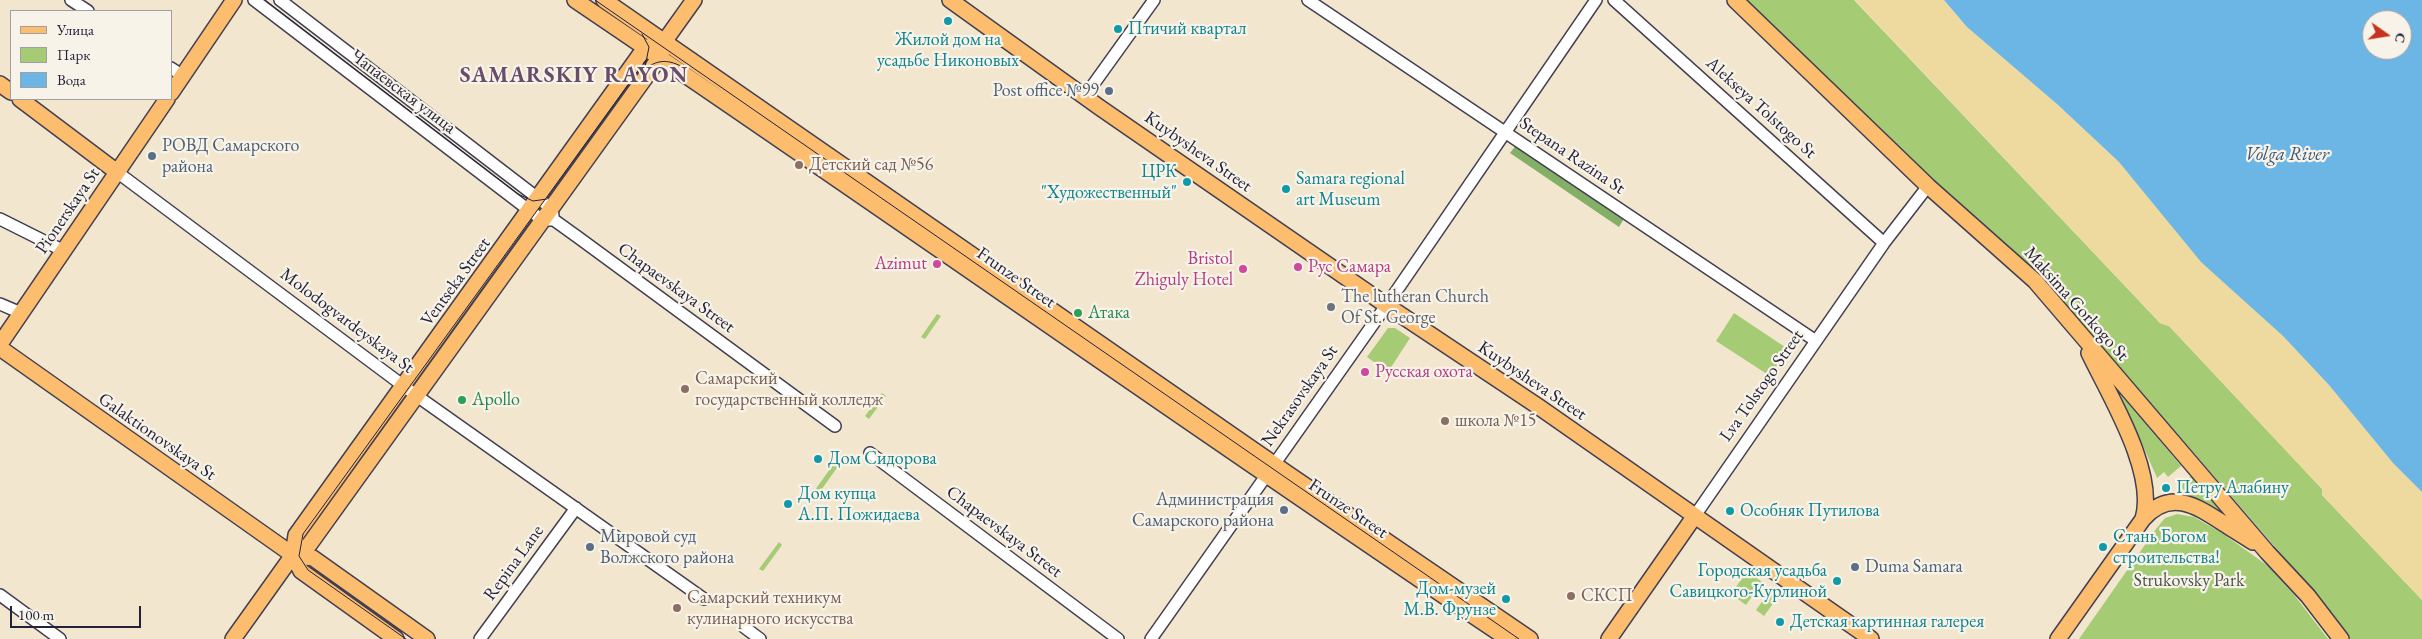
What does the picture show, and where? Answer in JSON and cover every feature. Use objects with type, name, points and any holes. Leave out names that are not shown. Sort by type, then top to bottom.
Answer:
[{"type":"main road","name":"Frunze Street","points":[[575,0],[965,266],[1270,470],[1530,639]]},
{"type":"main road","name":"Frunze Street","points":[[604,0],[1508,639]]},
{"type":"main road","name":"Ventseka Street","points":[[233,639],[293,555],[309,545],[549,217],[660,57],[664,42],[694,0]]},
{"type":"main road","name":"Kuybysheva Street","points":[[950,0],[1386,305],[1539,408],[1871,639]]},
{"type":"main road","name":"Maksima Gorkogo St","points":[[1735,0],[1928,186],[2035,281],[2267,552],[2308,596],[2341,639]]},
{"type":"main road","points":[[172,90],[177,72],[234,1]]},
{"type":"main road","points":[[646,48],[664,42]]},
{"type":"main road","name":"Ventseka Street","points":[[293,555],[296,535],[646,48]]},
{"type":"main road","name":"Molodogvardeyskaya St","points":[[21,100],[118,172]]},
{"type":"main road","name":"Pionerskaya St","points":[[0,344],[167,100]]},
{"type":"main road","points":[[2081,337],[2140,465],[2147,495],[2143,519]]},
{"type":"main road","name":"Galaktionovskaya St","points":[[0,348],[293,555],[314,558],[426,639]]},
{"type":"main road","points":[[2058,639],[2143,519],[2149,512],[2160,505],[2176,502],[2191,504],[2267,552]]},
{"type":"main road","name":"Lva Tolstogo Street","points":[[1609,639],[1694,517]]},
{"type":"main road","name":"Galaktionovskaya St","points":[[293,555],[301,571],[396,639]]},
{"type":"street","points":[[71,0],[86,10]]},
{"type":"street","name":"Чапаевская улица","points":[[254,0],[534,205]]},
{"type":"street","name":"Чапаевская улица","points":[[280,0],[534,205]]},
{"type":"street","points":[[1085,96],[1154,0]]},
{"type":"street","name":"Stepana Razina St","points":[[1308,0],[1816,341]]},
{"type":"street","name":"Nekrasovskaya St","points":[[1151,639],[1386,305],[1596,0]]},
{"type":"street","name":"Alekseya Tolstogo St","points":[[1614,0],[1884,243]]},
{"type":"street","name":"Molodogvardeyskaya St","points":[[118,172],[404,387],[704,599]]},
{"type":"street","name":"Lva Tolstogo Street","points":[[1694,517],[1884,243],[1928,186]]},
{"type":"street","name":"Chapaevskaya Street","points":[[534,205],[835,426]]},
{"type":"street","points":[[0,219],[64,251]]},
{"type":"street","points":[[0,304],[21,313]]},
{"type":"street","name":"Chapaevskaya Street","points":[[870,454],[1118,639]]},
{"type":"street","name":"Repina Lane","points":[[480,639],[576,508]]},
{"type":"street","points":[[0,595],[60,639]]},
{"type":"street","points":[[744,627],[760,639]]},
{"type":"green space","points":[[1744,0],[1854,0],[2160,323],[2169,326],[2322,489],[2322,495],[2422,600],[2422,639],[2350,639],[2313,591],[2188,446],[2054,297]]},
{"type":"green space","points":[[1517,144],[1625,217],[1619,227],[1510,153]]},
{"type":"green space","points":[[1734,313],[1788,349],[1770,376],[1716,341]]},
{"type":"green space","points":[[937,314],[941,316],[925,339],[921,337]]},
{"type":"green space","points":[[1388,328],[1395,328],[1410,338],[1388,372],[1367,357]]},
{"type":"green space","points":[[2119,391],[2181,466],[2168,477],[2164,472],[2157,478]]},
{"type":"green space","points":[[882,393],[886,396],[869,419],[865,416]]},
{"type":"green space","points":[[835,462],[839,465],[819,493],[815,490]]},
{"type":"green space","points":[[2191,476],[2238,528],[2186,496],[2188,494],[2180,486]]},
{"type":"green space","name":"Strukovsky Park","points":[[2177,514],[2194,517],[2222,533],[2268,566],[2295,596],[2328,639],[2079,639],[2156,529],[2165,518]]},
{"type":"green space","points":[[779,542],[782,545],[763,571],[759,569]]},
{"type":"green space","points":[[1747,571],[1762,582],[1746,605],[1731,594]]},
{"type":"green space","points":[[1772,588],[1780,594],[1764,616],[1756,610]]},
{"type":"sand","points":[[1855,0],[1944,0],[1967,27],[2057,104],[2119,162],[2201,261],[2283,336],[2329,385],[2393,463],[2422,492],[2422,600],[2322,495],[2322,489],[2169,326],[2160,323]]},
{"type":"water","name":"Volga River","points":[[1944,0],[2422,0],[2422,492],[2393,463],[2329,385],[2283,336],[2201,262],[2119,162],[2057,104],[1967,27]]},
{"type":"tram line","points":[[265,0],[518,194],[533,201],[547,199]]},
{"type":"tram line","points":[[595,0],[1519,639]]},
{"type":"tram line","points":[[642,34],[649,47],[645,67]]},
{"type":"tram line","points":[[406,639],[308,570],[299,556],[303,534],[646,60]]},
{"type":"tram line","points":[[644,69],[662,62],[671,62],[681,66]]},
{"type":"place","name":"Жилой дом на усадьбе Никоновых","points":[[948,21]]},
{"type":"place","name":"Птичий квартал","points":[[1118,29]]},
{"type":"place","name":"Post office №99","points":[[1109,91]]},
{"type":"place","name":"РОВД Самарского района","points":[[152,156]]},
{"type":"place","name":"Детский сад №56","points":[[799,165]]},
{"type":"place","name":"ЦРК \"Художественный\"","points":[[1187,182]]},
{"type":"place","name":"Samara regional art Museum","points":[[1286,189]]},
{"type":"place","name":"Azimut","points":[[937,264]]},
{"type":"place","name":"Рус Самара","points":[[1298,267]]},
{"type":"place","name":"Bristol Zhiguly Hotel","points":[[1243,269]]},
{"type":"place","name":"The lutheran Church Of St. George","points":[[1331,307]]},
{"type":"place","name":"Атака","points":[[1078,313]]},
{"type":"place","name":"Русская охота","points":[[1365,372]]},
{"type":"place","name":"Самарский государственный колледж","points":[[685,389]]},
{"type":"place","name":"Apollo","points":[[462,400]]},
{"type":"place","name":"школа №15","points":[[1445,421]]},
{"type":"place","name":"Дом Сидорова","points":[[818,459]]},
{"type":"place","name":"Петру Алабину","points":[[2166,488]]},
{"type":"place","name":"Дом купца А.П. Пожидаева","points":[[788,504]]},
{"type":"place","name":"Администрация Самарского района","points":[[1284,510]]},
{"type":"place","name":"Особняк Путилова","points":[[1730,511]]},
{"type":"place","name":"Мировой суд Волжского района","points":[[590,547]]},
{"type":"place","name":"Стань Богом строительства!","points":[[2103,547]]},
{"type":"place","name":"Duma Samara","points":[[1855,567]]},
{"type":"place","name":"Городская усадьба Савицкого-Курлиной","points":[[1837,581]]},
{"type":"place","name":"СКСП","points":[[1571,596]]},
{"type":"place","name":"Дом-музей М.В. Фрунзе","points":[[1506,599]]},
{"type":"place","name":"Самарский техникум кулинарного искусства","points":[[677,608]]},
{"type":"place","name":"Детская картинная галерея","points":[[1780,622]]},
{"type":"district","name":"SAMARSKIY RAYON","points":[[574,76]]}]
